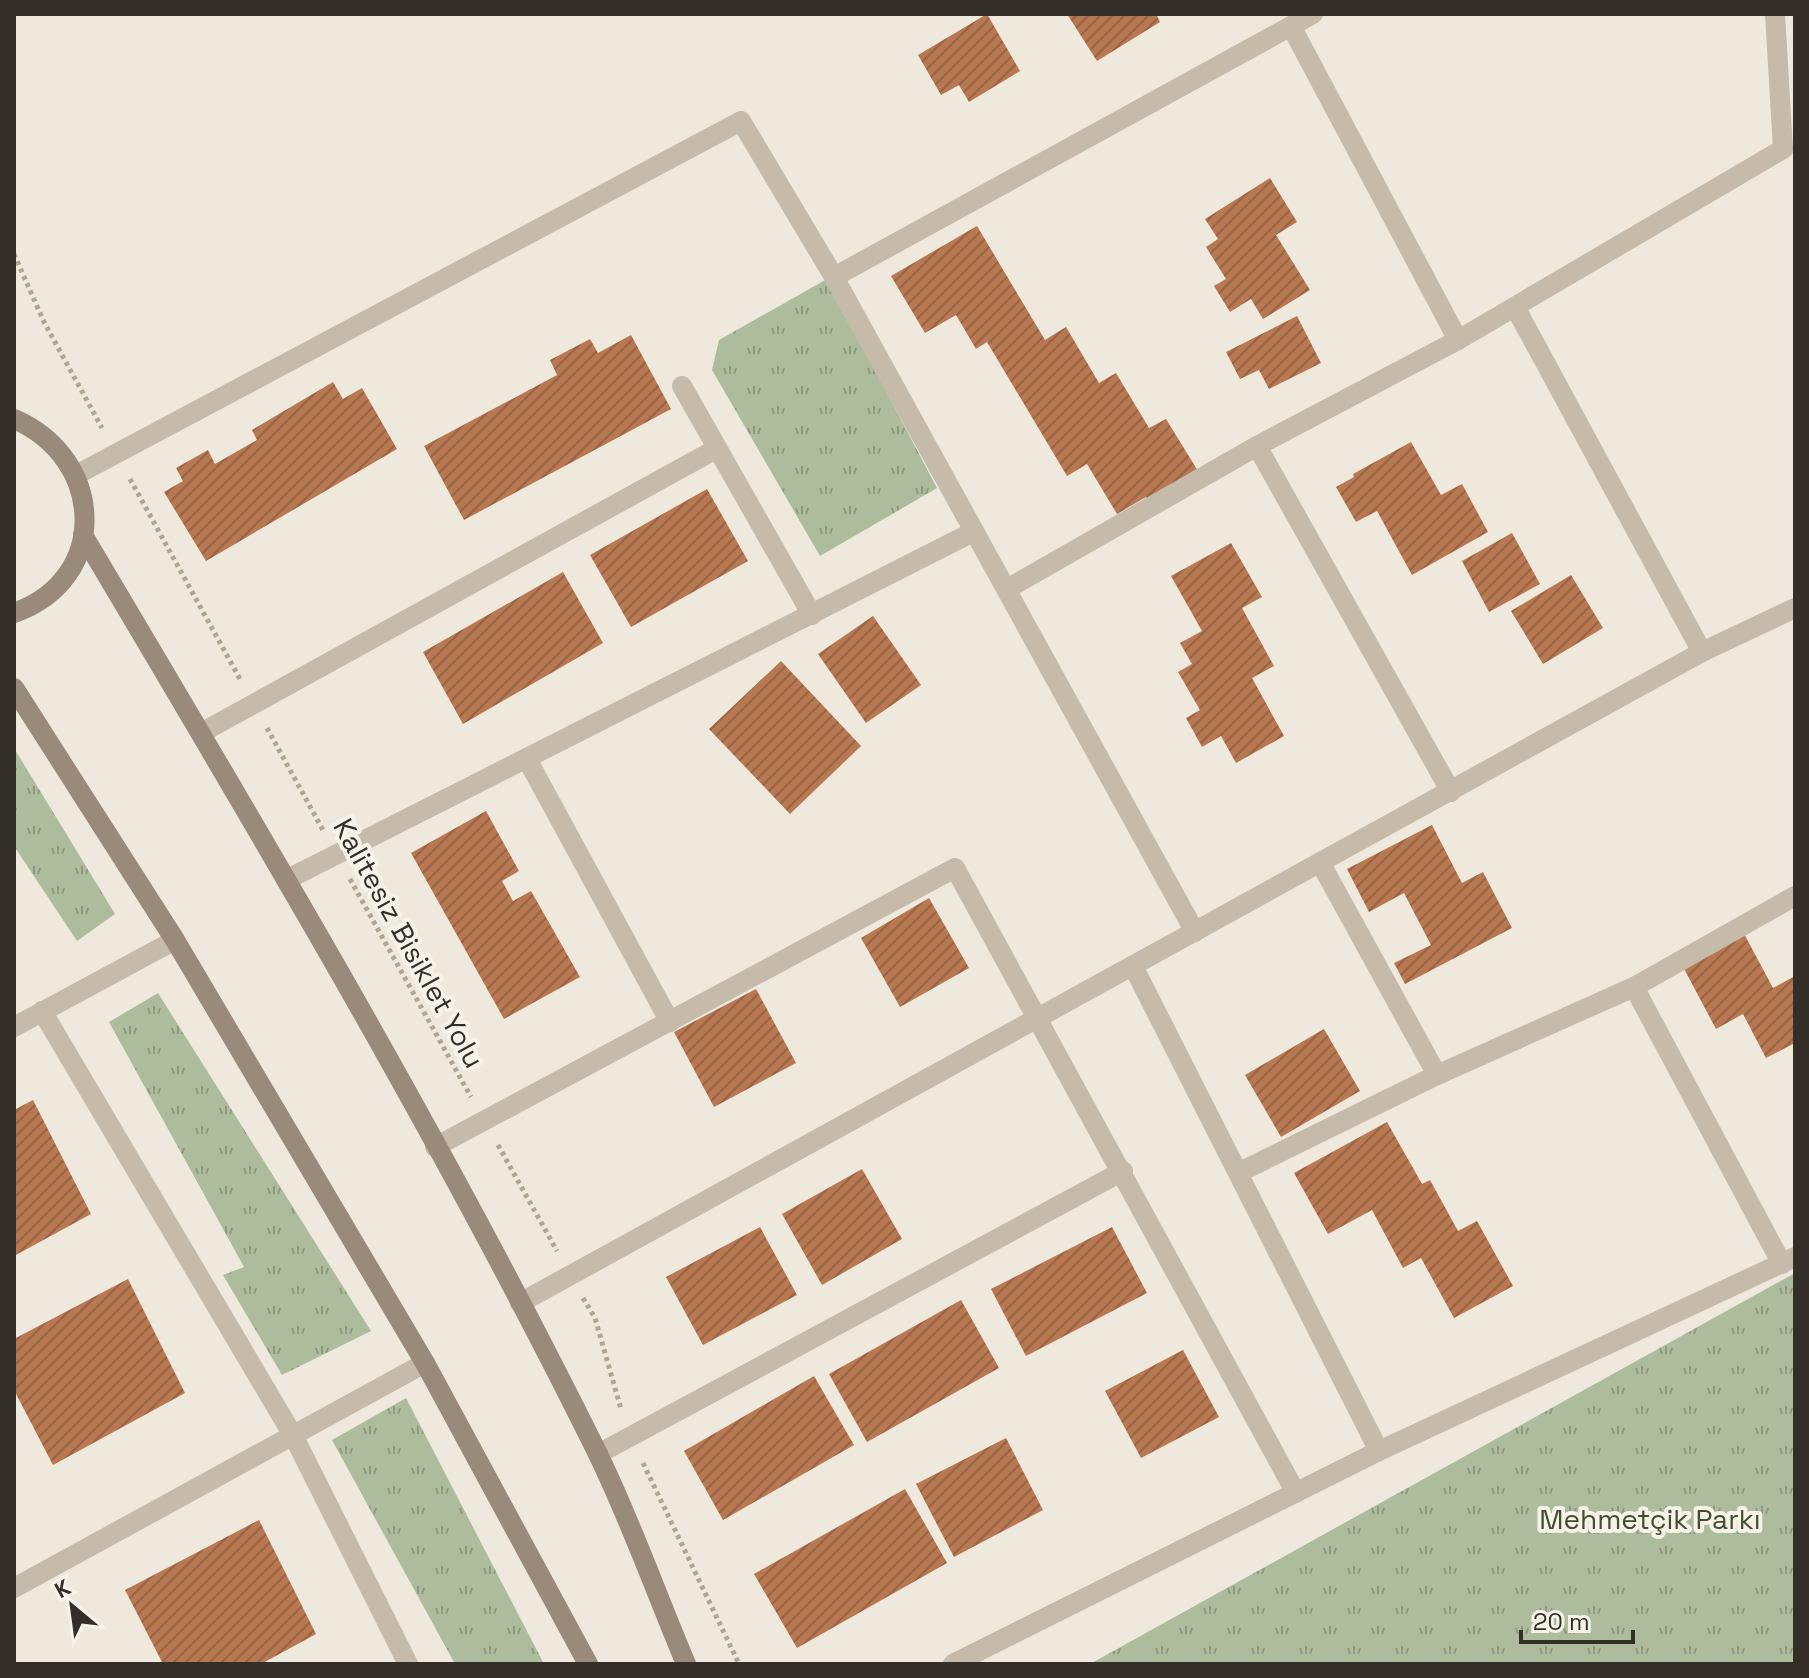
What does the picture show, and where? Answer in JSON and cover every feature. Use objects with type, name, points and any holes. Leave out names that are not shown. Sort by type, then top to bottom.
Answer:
[{"type":"street","points":[[834,277],[1313,14]]},
{"type":"street","points":[[1007,589],[1257,446],[1458,340],[1783,149],[1775,14]]},
{"type":"street","points":[[1291,26],[1458,340]]},
{"type":"street","points":[[76,475],[741,121],[834,277],[1195,932]]},
{"type":"street","points":[[1515,307],[1702,652]]},
{"type":"street","points":[[682,386],[812,615]]},
{"type":"street","points":[[14,419],[37,429],[60,449],[76,475],[85,505],[83,535],[73,565],[55,590],[30,608],[14,613]]},
{"type":"street","points":[[1257,446],[1451,792]]},
{"type":"street","points":[[201,733],[716,449]]},
{"type":"street","points":[[286,880],[973,532]]},
{"type":"street","points":[[83,535],[286,880],[520,1303],[598,1454],[686,1664]]},
{"type":"street","points":[[520,1303],[1134,968],[1702,652],[1795,608]]},
{"type":"street","points":[[14,688],[175,940],[425,1363],[588,1664]]},
{"type":"street","points":[[527,759],[670,1022]]},
{"type":"street","points":[[1321,864],[1437,1075]]},
{"type":"street","points":[[435,1147],[955,868],[1296,1493]]},
{"type":"street","points":[[1240,1172],[1437,1075],[1634,987],[1795,896]]},
{"type":"street","points":[[14,1027],[175,940]]},
{"type":"street","points":[[1134,968],[1379,1451]]},
{"type":"street","points":[[953,1664],[1379,1451],[1788,1261],[1634,987]]},
{"type":"street","points":[[42,1011],[294,1437],[408,1664]]},
{"type":"street","points":[[598,1454],[1123,1171]]},
{"type":"street","points":[[14,1588],[425,1363]]},
{"type":"path","name":"Kalitesiz Bisiklet Yolu","points":[[14,254],[44,322],[116,454],[595,1318],[629,1435],[739,1664]]},
{"type":"green space","points":[[827,279],[937,488],[820,556],[712,370],[719,340]]},
{"type":"green space","points":[[14,748],[115,914],[77,941],[14,846]]},
{"type":"green space","points":[[158,993],[371,1331],[282,1375],[223,1275],[244,1267],[109,1022]]},
{"type":"green space","name":"Mehmetçik Parkı","points":[[1795,1273],[1795,1664],[1090,1664]]},
{"type":"green space","points":[[406,1398],[544,1664],[455,1664],[332,1440]]},
{"type":"building","points":[[987,14],[1020,71],[969,102],[959,85],[941,95],[918,55]]},
{"type":"building","points":[[1067,14],[1156,14],[1160,22],[1097,61]]},
{"type":"building","points":[[1270,178],[1297,222],[1276,235],[1310,290],[1263,319],[1251,299],[1230,312],[1214,286],[1226,279],[1206,247],[1218,239],[1205,219]]},
{"type":"building","points":[[977,226],[1045,340],[1066,327],[1099,383],[1116,373],[1149,428],[1166,419],[1198,471],[1148,501],[1146,497],[1117,514],[1087,464],[1067,476],[987,342],[976,349],[956,315],[925,333],[891,276]]},
{"type":"building","points":[[1297,316],[1321,363],[1269,389],[1259,370],[1240,379],[1226,352]]},
{"type":"building","points":[[631,335],[671,409],[464,520],[424,446],[557,375],[550,360],[590,339],[598,353]]},
{"type":"building","points":[[333,382],[343,399],[362,388],[397,449],[206,561],[164,492],[183,481],[176,468],[208,450],[215,464],[257,440],[252,430]]},
{"type":"building","points":[[1411,442],[1441,495],[1462,484],[1488,532],[1412,575],[1377,511],[1356,522],[1336,487],[1354,477],[1353,474]]},
{"type":"building","points":[[707,489],[748,561],[631,627],[590,555]]},
{"type":"building","points":[[1512,533],[1540,584],[1489,612],[1462,561]]},
{"type":"building","points":[[1231,543],[1262,597],[1242,608],[1274,666],[1252,678],[1284,736],[1236,763],[1221,736],[1202,747],[1186,718],[1200,710],[1178,672],[1192,664],[1180,643],[1202,631],[1171,576]]},
{"type":"building","points":[[563,572],[603,643],[463,724],[423,652]]},
{"type":"building","points":[[1571,575],[1603,628],[1543,664],[1511,611]]},
{"type":"building","points":[[873,616],[921,685],[866,723],[818,654]]},
{"type":"building","points":[[781,661],[861,746],[790,814],[709,729]]},
{"type":"building","points":[[486,811],[519,871],[502,881],[513,901],[531,891],[580,977],[504,1019],[411,853]]},
{"type":"building","points":[[1432,825],[1462,883],[1483,872],[1512,928],[1405,984],[1394,963],[1431,945],[1404,893],[1369,912],[1347,869]]},
{"type":"building","points":[[929,898],[969,968],[900,1007],[861,938]]},
{"type":"building","points":[[1742,930],[1773,988],[1795,976],[1795,1043],[1766,1058],[1743,1014],[1716,1029],[1681,963]]},
{"type":"building","points":[[756,989],[796,1063],[714,1107],[674,1032]]},
{"type":"building","points":[[1324,1029],[1360,1091],[1281,1137],[1245,1075]]},
{"type":"building","points":[[33,1100],[91,1214],[14,1256],[14,1110]]},
{"type":"building","points":[[1387,1122],[1422,1184],[1430,1180],[1458,1231],[1477,1221],[1513,1286],[1454,1318],[1421,1258],[1403,1268],[1372,1210],[1328,1234],[1294,1173]]},
{"type":"building","points":[[862,1169],[902,1239],[822,1285],[782,1214]]},
{"type":"building","points":[[760,1227],[797,1295],[703,1345],[666,1277]]},
{"type":"building","points":[[1112,1227],[1147,1293],[1026,1356],[991,1289]]},
{"type":"building","points":[[128,1279],[185,1393],[53,1465],[14,1390],[14,1339]]},
{"type":"building","points":[[961,1300],[999,1368],[867,1442],[829,1374]]},
{"type":"building","points":[[1183,1350],[1219,1417],[1141,1458],[1105,1391]]},
{"type":"building","points":[[814,1376],[854,1445],[723,1520],[684,1451]]},
{"type":"building","points":[[1006,1438],[1043,1510],[954,1557],[916,1484]]},
{"type":"building","points":[[905,1489],[947,1563],[797,1648],[754,1574]]},
{"type":"building","points":[[259,1520],[316,1634],[261,1664],[163,1664],[125,1590]]}]
